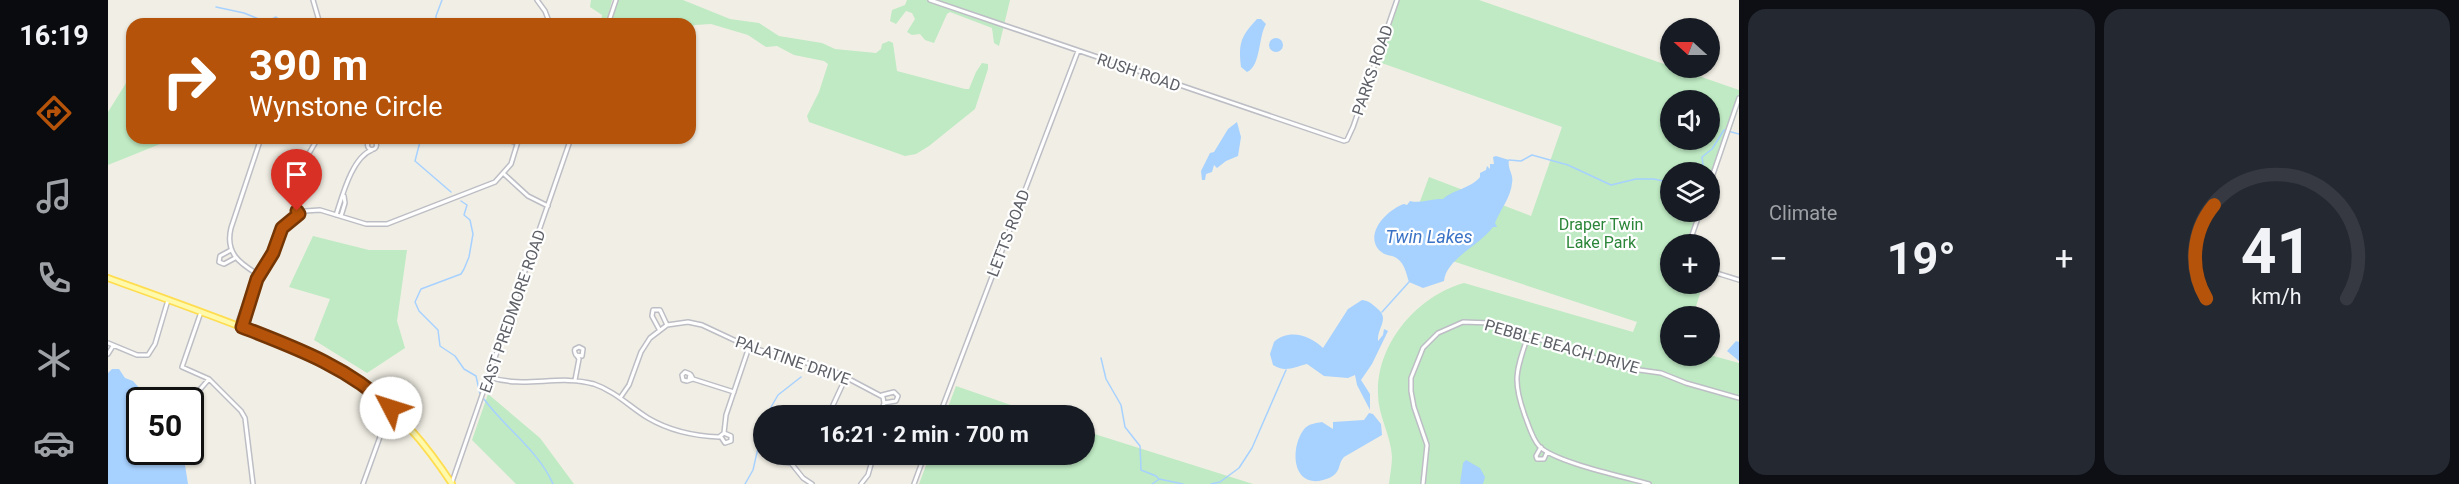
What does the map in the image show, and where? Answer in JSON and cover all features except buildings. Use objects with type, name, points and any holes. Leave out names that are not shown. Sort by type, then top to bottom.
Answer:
[{"type":"main road","points":[[108,278],[292,346],[331,364],[391,408],[421,440],[452,484]]},
{"type":"street","points":[[313,0],[318,18]]},
{"type":"street","points":[[539,0],[547,18]]},
{"type":"street","points":[[610,18],[616,0]]},
{"type":"street","name":"RUSH ROAD","points":[[930,0],[1332,139],[1347,140]]},
{"type":"street","name":"PARKS ROAD","points":[[1347,140],[1397,0]]},
{"type":"street","name":"LETTS ROAD","points":[[943,405],[1078,51]]},
{"type":"street","points":[[1717,162],[1739,98]]},
{"type":"street","points":[[259,144],[229,240],[235,258],[259,275]]},
{"type":"street","points":[[299,214],[294,198],[296,185],[302,165],[314,144]]},
{"type":"street","points":[[367,152],[368,144]]},
{"type":"street","points":[[336,215],[351,173],[376,144]]},
{"type":"street","points":[[239,326],[256,280],[273,253],[282,228],[299,214],[315,210],[373,225],[387,224],[487,186],[504,174],[511,164],[518,144]]},
{"type":"street","name":"EAST PREDMORE ROAD","points":[[452,484],[569,144]]},
{"type":"street","points":[[367,147],[372,150]]},
{"type":"street","points":[[504,174],[528,196],[548,206]]},
{"type":"street","points":[[341,216],[345,203],[344,196]]},
{"type":"street","points":[[231,250],[220,256],[219,262],[224,264],[235,258]]},
{"type":"street","points":[[1720,274],[1739,280]]},
{"type":"street","points":[[108,343],[138,355],[148,355],[155,344],[168,300]]},
{"type":"street","name":"PALATINE DRIVE","points":[[659,329],[652,316],[653,310],[660,310],[667,325]]},
{"type":"street","points":[[201,312],[182,364],[184,369],[209,379],[241,411],[245,418],[253,484]]},
{"type":"street","name":"PALATINE DRIVE","points":[[620,398],[634,376],[644,347],[659,329],[680,322],[695,322],[748,346],[813,364],[882,395],[894,392],[898,396],[896,401],[884,403]]},
{"type":"street","name":"PEBBLE BEACH DRIVE","points":[[1423,484],[1427,445],[1411,391],[1414,369],[1423,348],[1438,333],[1462,322],[1491,323],[1625,368],[1661,373],[1686,383],[1739,398]]},
{"type":"street","points":[[1528,336],[1516,370],[1516,386],[1531,431],[1540,447],[1606,473],[1649,484]]},
{"type":"street","points":[[108,354],[114,345]]},
{"type":"street","points":[[721,437],[748,346]]},
{"type":"street","points":[[575,380],[580,357],[584,350],[581,347],[575,349],[576,355],[580,357]]},
{"type":"street","points":[[692,377],[689,380],[683,380],[682,374],[688,372],[692,377],[734,392]]},
{"type":"street","points":[[489,377],[519,384],[575,380],[604,388],[649,419],[670,428],[696,435],[721,437]]},
{"type":"street","points":[[833,405],[846,377]]},
{"type":"street","points":[[202,387],[209,379]]},
{"type":"street","points":[[882,395],[884,403]]},
{"type":"street","points":[[363,484],[391,408]]},
{"type":"street","points":[[721,437],[725,443],[731,441],[731,436],[724,433]]},
{"type":"street","points":[[1540,447],[1536,456],[1538,460],[1544,459],[1548,452]]},
{"type":"street","points":[[793,465],[803,478],[812,484]]},
{"type":"street","points":[[861,484],[868,475],[871,465]]},
{"type":"street","points":[[914,484],[921,465]]},
{"type":"green space","points":[[591,0],[612,0],[608,18],[602,18],[602,15],[590,7]]},
{"type":"green space","points":[[617,0],[683,0],[730,19],[759,23],[779,36],[822,43],[835,49],[876,53],[881,49],[882,44],[889,41],[893,43],[897,71],[965,89],[969,89],[982,63],[988,64],[988,69],[975,109],[929,146],[916,154],[905,156],[809,122],[807,116],[819,92],[828,64],[824,61],[794,55],[777,46],[766,47],[748,35],[711,24],[696,25],[696,18],[611,18]]},
{"type":"green space","points":[[907,0],[1010,0],[999,46],[994,43],[992,28],[950,12],[934,43],[925,40],[920,34],[912,35],[907,32],[915,19],[912,13],[906,11],[896,24],[890,21],[892,10],[905,5]]},
{"type":"green space","name":"Draper Twin Lake Park","points":[[1397,0],[1479,0],[1660,63],[1660,78],[1704,78],[1739,90],[1739,107],[1720,162],[1660,162],[1660,222],[1698,222],[1694,234],[1660,234],[1660,294],[1700,294],[1696,306],[1660,306],[1660,366],[1720,366],[1720,358],[1739,363],[1739,484],[1389,484],[1392,457],[1379,402],[1379,375],[1392,340],[1403,325],[1430,299],[1447,289],[1464,283],[1633,332],[1637,322],[1404,245],[1429,177],[1531,216],[1562,127],[1376,61]]},
{"type":"green space","points":[[126,83],[126,144],[160,144],[108,165],[108,112]]},
{"type":"green space","points":[[313,236],[369,250],[407,250],[397,321],[405,348],[367,373],[314,340],[330,299],[289,287]]},
{"type":"green space","points":[[956,386],[1011,405],[949,405]]},
{"type":"green space","points":[[488,394],[540,438],[574,484],[516,484],[472,440]]},
{"type":"green space","points":[[1095,434],[1253,484],[919,484],[926,465],[1095,465]]},
{"type":"water","points":[[1257,19],[1261,19],[1266,24],[1255,64],[1247,72],[1241,67],[1242,40]]},
{"type":"water","points":[[1273,38],[1279,38],[1283,45],[1279,52],[1273,52],[1269,48],[1269,42]]},
{"type":"water","points":[[1237,122],[1241,137],[1238,156],[1217,168],[1214,165],[1212,172],[1206,174],[1205,180],[1202,180],[1201,171],[1210,153],[1214,152],[1228,129]]},
{"type":"water","name":"Twin Lakes","points":[[1493,157],[1509,160],[1512,180],[1510,193],[1495,223],[1497,227],[1493,227],[1457,259],[1446,273],[1444,281],[1423,288],[1409,282],[1399,260],[1379,250],[1375,243],[1374,236],[1380,222],[1391,211],[1404,204],[1407,205],[1410,201],[1443,199],[1471,184],[1480,177],[1480,173],[1486,170],[1487,166],[1490,169],[1490,164],[1494,164]]},
{"type":"water","points":[[1362,300],[1367,301],[1382,314],[1383,321],[1378,341],[1384,329],[1388,331],[1372,364],[1361,380],[1370,394],[1370,410],[1357,385],[1355,375],[1348,378],[1324,376],[1307,364],[1282,369],[1273,365],[1270,354],[1274,342],[1286,335],[1306,337],[1323,348],[1348,309]]},
{"type":"water","points":[[1736,341],[1739,342],[1739,361],[1727,351]]},
{"type":"water","points":[[112,369],[119,369],[125,378],[133,381],[138,387],[126,387],[126,465],[185,465],[188,484],[108,484],[108,373]]},
{"type":"water","points":[[1369,413],[1373,414],[1381,424],[1382,435],[1344,457],[1334,475],[1319,481],[1309,480],[1303,476],[1298,470],[1296,453],[1297,443],[1305,428],[1322,422],[1333,429],[1333,422],[1364,420]]},
{"type":"water","points":[[1466,460],[1480,468],[1485,477],[1483,484],[1460,484],[1463,463]]},
{"type":"waterway","points":[[436,18],[442,0]]},
{"type":"waterway","points":[[216,7],[256,18]]},
{"type":"waterway","points":[[1703,162],[1702,157],[1712,149],[1724,130],[1739,134]]},
{"type":"waterway","points":[[419,144],[415,161],[451,192]]},
{"type":"waterway","points":[[1509,160],[1521,161],[1532,155],[1568,165],[1611,185],[1636,179],[1660,180]]},
{"type":"waterway","points":[[461,201],[467,205],[464,215],[470,220],[473,234],[469,257],[464,269],[461,274],[421,289],[415,302],[419,311],[438,330],[440,346],[455,356],[464,369],[476,376],[480,394]]},
{"type":"waterway","points":[[1382,312],[1409,282]]},
{"type":"waterway","points":[[1101,358],[1106,379],[1121,405],[1125,427],[1140,446],[1141,470],[1159,479],[1183,484]]},
{"type":"waterway","points":[[1211,484],[1220,482],[1239,468],[1252,448],[1286,370]]},
{"type":"waterway","points":[[772,405],[778,395],[801,377]]},
{"type":"waterway","points":[[484,399],[539,461],[553,484]]},
{"type":"waterway","points":[[745,484],[754,465]]},
{"type":"waterway","points":[[1152,484],[1158,480]]},
{"type":"route","points":[[297,211],[299,214],[282,228],[273,253],[256,280],[242,327],[331,364],[348,374],[391,408]]}]
